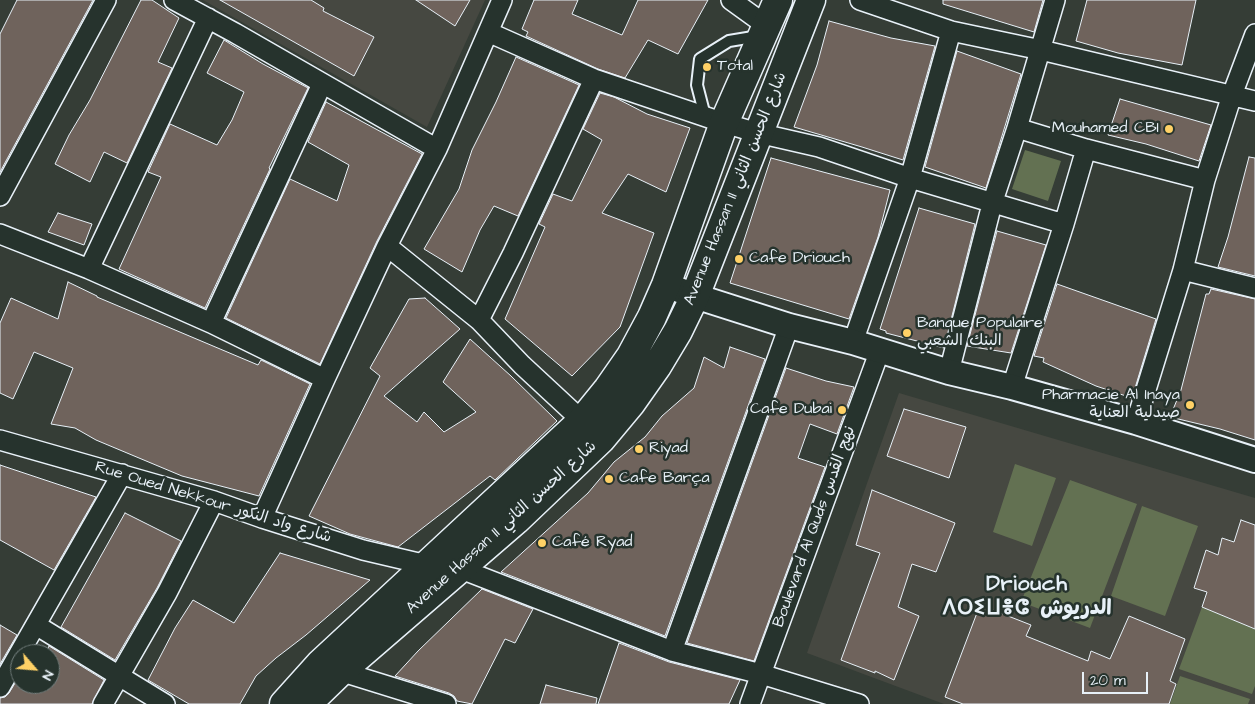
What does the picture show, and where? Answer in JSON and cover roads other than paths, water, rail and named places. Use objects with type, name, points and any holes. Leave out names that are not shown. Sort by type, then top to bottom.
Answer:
[{"type":"main road","name":"Avenue Hassan II شارع الحسن الثاني","points":[[284,704],[461,569],[523,514],[591,430],[608,389],[631,356],[652,317],[666,285],[715,119],[765,31],[778,0]]},
{"type":"main road","name":"Avenue Hassan II شارع الحسن الثاني","points":[[307,704],[330,668],[427,565],[591,430],[631,404],[678,331],[695,296],[811,0]]},
{"type":"street","points":[[0,196],[106,0]]},
{"type":"street","points":[[174,0],[436,149]]},
{"type":"street","points":[[262,518],[387,246],[436,149],[502,0]]},
{"type":"street","points":[[731,0],[765,31]]},
{"type":"street","points":[[860,0],[951,31],[1041,50],[1255,101]]},
{"type":"street","points":[[949,372],[992,204],[1055,0]]},
{"type":"street","points":[[88,269],[208,18]]},
{"type":"street","points":[[853,342],[910,178],[951,31]]},
{"type":"street","points":[[488,32],[594,79],[758,133],[820,147],[992,204],[1064,224]]},
{"type":"street","points":[[1136,422],[1184,270],[1205,180],[1232,95],[1255,34]]},
{"type":"street","points":[[480,320],[594,79]]},
{"type":"street","points":[[211,323],[322,84]]},
{"type":"street","points":[[1017,128],[1086,149],[1205,180]]},
{"type":"street","points":[[1012,387],[1086,149]]},
{"type":"street","points":[[0,234],[88,269],[211,323],[325,378]]},
{"type":"street","points":[[387,246],[480,320],[522,365],[591,430]]},
{"type":"street","points":[[1184,270],[1255,288]]},
{"type":"street","points":[[666,285],[789,326],[853,342],[949,372],[1012,387],[1136,422],[1255,460]]},
{"type":"street","points":[[672,650],[789,326]]},
{"type":"street","name":"Boulevard Al Quds نهج القدس","points":[[750,704],[880,350]]},
{"type":"street","name":"Rue Oued Nekkour شارع واد النکور","points":[[0,440],[214,500],[262,518],[362,550],[427,565],[461,569],[672,650],[761,674],[859,704]]},
{"type":"street","points":[[0,687],[122,474]]},
{"type":"street","points":[[103,704],[167,593],[214,500]]},
{"type":"street","points":[[36,625],[165,704]]},
{"type":"street","points":[[330,668],[435,703]]},
{"type":"lane","points":[[715,119],[697,86],[700,59],[729,40],[765,31]]},
{"type":"place","name":"Total","points":[[707,67]]},
{"type":"place","name":"Mouhamed CBI","points":[[1169,129]]},
{"type":"place","name":"Cafe Driouch","points":[[739,259]]},
{"type":"place","name":"Banque Populaire البنك الشعبي","points":[[907,333]]},
{"type":"place","name":"Pharmacie Al Inaya صيدلية العناية","points":[[1190,405]]},
{"type":"place","name":"Cafe Dubai","points":[[842,410]]},
{"type":"place","name":"Riyad","points":[[639,449]]},
{"type":"place","name":"Cafe Barça","points":[[609,479]]},
{"type":"place","name":"Café Ryad","points":[[542,543]]},
{"type":"district","name":"Driouch ⴷⵔⵉⵡⴻⵛ الدريوش","points":[[1027,598]]}]
